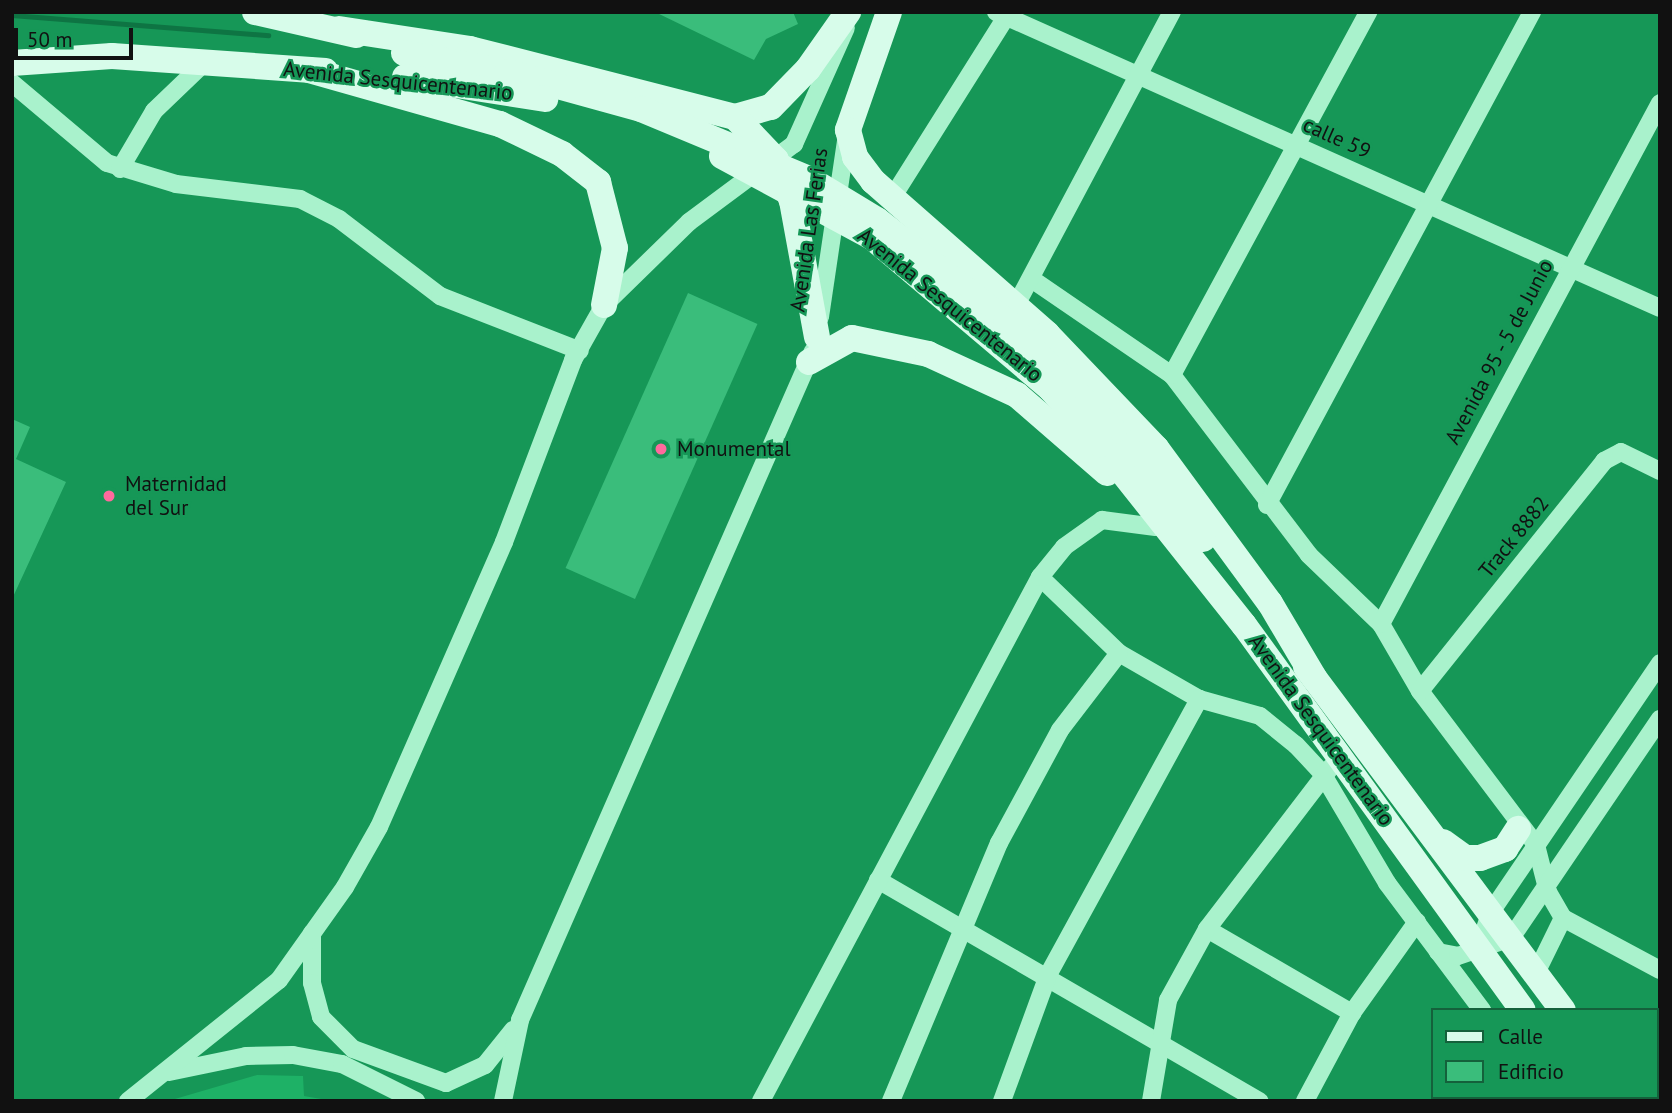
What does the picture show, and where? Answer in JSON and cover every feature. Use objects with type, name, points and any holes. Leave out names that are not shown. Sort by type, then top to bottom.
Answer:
[{"type":"main road","name":"Avenida Sesquicentenario","points":[[255,12],[339,29],[405,65]]},
{"type":"main road","points":[[339,29],[470,48],[734,117],[771,107],[808,69],[851,12]]},
{"type":"main road","points":[[889,12],[848,130],[855,158],[891,198],[1015,307],[1156,448],[1269,603],[1315,679]]},
{"type":"main road","name":"Avenida Sesquicentenario","points":[[12,63],[112,56],[309,70],[405,65],[507,72],[641,109],[798,173],[877,220],[1006,321],[1315,679],[1436,836],[1562,1008]]},
{"type":"main road","points":[[309,70],[500,124],[562,154],[598,182],[615,248],[604,305]]},
{"type":"main road","points":[[734,117],[776,160],[808,267],[817,337]]},
{"type":"main road","points":[[809,362],[852,338],[876,338],[1017,395],[1054,422],[1156,527],[1190,558]]},
{"type":"main road","name":"Avenida Sesquicentenario","points":[[1107,438],[1332,766],[1479,946],[1522,1008]]},
{"type":"main road","points":[[1436,836],[1465,858],[1480,858],[1527,837]]},
{"type":"street","name":"Avenida Las Ferias","points":[[128,1101],[279,980],[312,933],[379,827],[580,351],[604,305],[689,222],[776,160],[806,127],[851,12]]},
{"type":"street","points":[[1015,307],[1033,280],[1172,12]]},
{"type":"street","points":[[1172,376],[1368,12]]},
{"type":"street","points":[[1267,505],[1431,205],[1532,12]]},
{"type":"street","points":[[891,198],[1003,14]]},
{"type":"street","name":"calle 59","points":[[1003,14],[1138,79],[1296,145],[1660,308]]},
{"type":"street","points":[[120,169],[154,111],[204,62]]},
{"type":"street","points":[[12,83],[120,169],[176,184],[300,199],[340,219],[440,296],[580,351]]},
{"type":"street","name":"Avenida 95 - 5 de Junio","points":[[1381,624],[1660,103]]},
{"type":"street","name":"Avenida Las Ferias","points":[[520,1020],[809,362],[817,337],[848,130]]},
{"type":"street","points":[[1033,280],[1172,376],[1267,505],[1381,624],[1420,691],[1527,837],[1548,892],[1563,918],[1660,970]]},
{"type":"street","name":"Track 8882","points":[[1420,691],[1604,461],[1621,452],[1660,471]]},
{"type":"street","points":[[761,1101],[1040,577],[1064,547],[1102,520],[1156,527]]},
{"type":"street","points":[[1040,577],[1119,653],[1199,699],[1260,716],[1332,766],[1417,922],[1480,1008]]},
{"type":"street","points":[[891,1101],[961,930],[1060,730],[1119,653]]},
{"type":"street","points":[[1479,946],[1491,912],[1527,837],[1660,663]]},
{"type":"street","points":[[1002,1101],[1048,975],[1199,699]]},
{"type":"street","points":[[1438,952],[1458,956],[1479,946],[1511,939],[1548,892],[1660,719]]},
{"type":"street","points":[[1151,1101],[1165,1044],[1160,1025],[1168,1000],[1207,929],[1332,766]]},
{"type":"street","points":[[878,880],[961,930],[1048,975],[1260,1101]]},
{"type":"street","points":[[1536,972],[1563,918]]},
{"type":"street","points":[[1305,1101],[1352,1013],[1417,922]]},
{"type":"street","points":[[1207,929],[1352,1013]]},
{"type":"street","points":[[312,933],[312,983],[321,1017],[353,1049],[446,1083],[485,1065],[520,1020]]},
{"type":"street","points":[[503,1101],[520,1020]]},
{"type":"street","points":[[159,1075],[207,1062],[293,1055],[342,1064],[416,1101]]},
{"type":"green space","points":[[257,1075],[303,1076],[304,1096],[333,1101],[168,1101]]},
{"type":"building","points":[[655,12],[793,12],[798,24],[766,39],[754,60]]},
{"type":"building","points":[[688,293],[757,324],[635,599],[566,568]]},
{"type":"building","points":[[12,419],[30,427],[16,459],[66,482],[12,599]]},
{"type":"waterway","points":[[12,15],[268,35]]},
{"type":"place","name":"Monumental","points":[[661,449]]},
{"type":"place","name":"Maternidad del Sur","points":[[109,496]]}]
